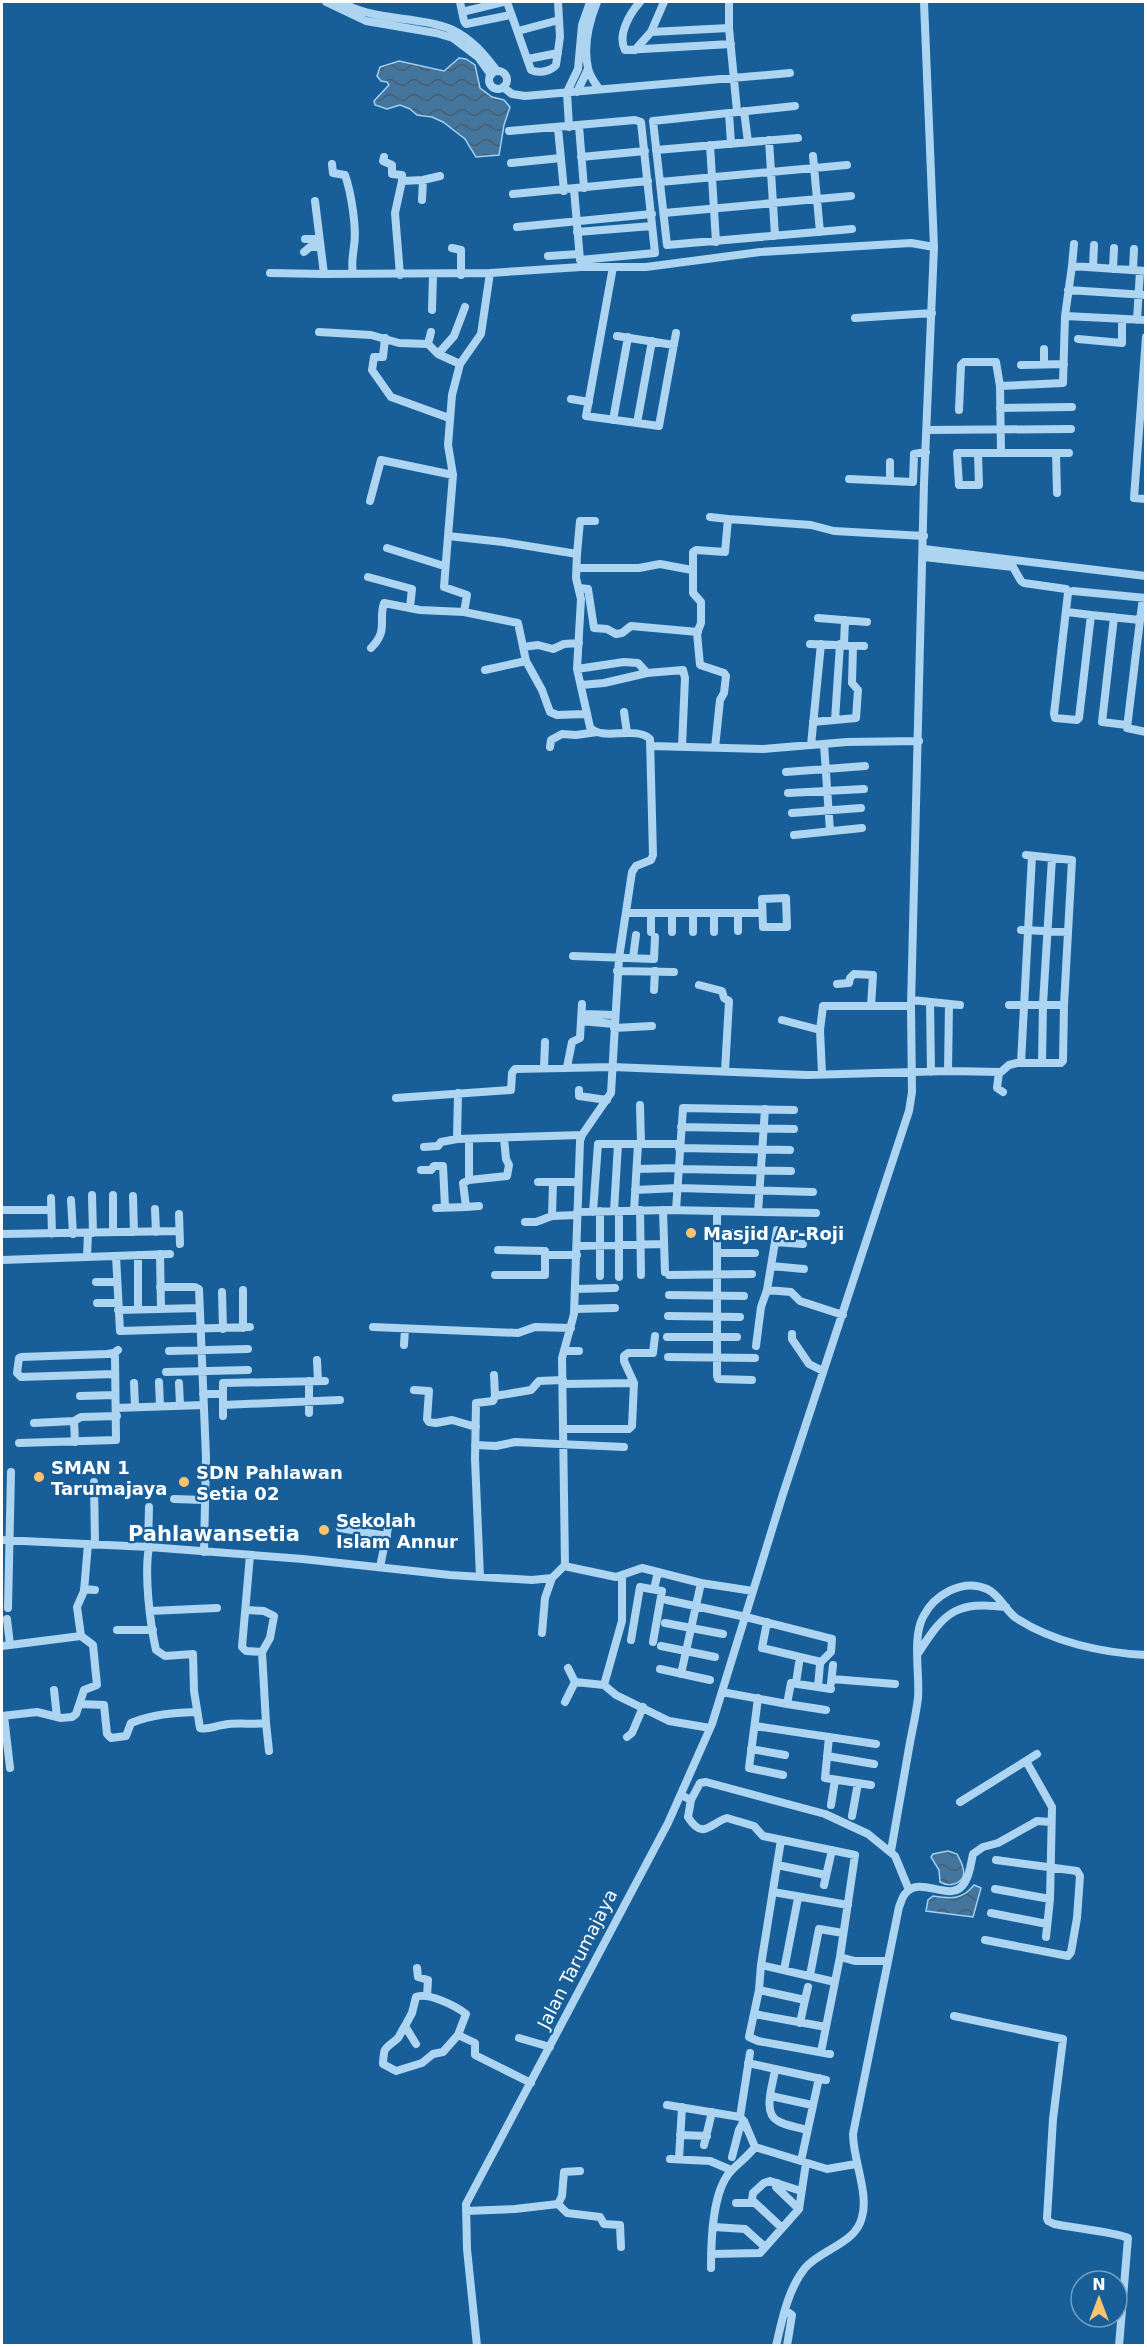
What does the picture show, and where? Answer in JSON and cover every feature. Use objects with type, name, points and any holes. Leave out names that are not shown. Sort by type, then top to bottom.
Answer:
[{"type":"street","points":[[326,2],[366,21],[453,38],[494,73]]},
{"type":"street","points":[[341,2],[363,12],[451,29],[482,51],[494,73]]},
{"type":"street","points":[[460,2],[466,24],[511,15]]},
{"type":"street","points":[[462,12],[505,2],[532,71],[549,70],[556,65],[558,53],[558,2]]},
{"type":"street","points":[[569,127],[567,92],[578,69],[582,25],[590,2]]},
{"type":"street","points":[[597,2],[587,37],[588,69],[599,89]]},
{"type":"street","points":[[640,2],[628,18],[623,36],[623,48],[627,51],[731,44]]},
{"type":"street","points":[[634,50],[651,32],[664,2]]},
{"type":"street","points":[[729,2],[729,28],[737,112],[748,142]]},
{"type":"street","points":[[924,2],[934,247],[919,741],[918,1002],[931,1072]]},
{"type":"street","points":[[518,31],[559,20]]},
{"type":"street","points":[[651,32],[729,28]]},
{"type":"street","points":[[528,58],[558,53]]},
{"type":"street","points":[[577,92],[588,69]]},
{"type":"street","points":[[494,73],[502,72],[506,78],[503,87]]},
{"type":"street","points":[[494,73],[489,82],[491,87],[499,89],[503,87]]},
{"type":"street","points":[[503,87],[518,96],[790,73]]},
{"type":"street","points":[[795,106],[653,121],[666,245],[852,229]]},
{"type":"street","points":[[731,144],[737,112]]},
{"type":"street","points":[[509,131],[637,120],[642,124],[656,252],[581,261],[574,189]]},
{"type":"street","points":[[579,126],[584,188]]},
{"type":"street","points":[[558,128],[564,191]]},
{"type":"street","points":[[656,150],[798,138]]},
{"type":"street","points":[[768,140],[775,236]]},
{"type":"street","points":[[710,145],[717,242]]},
{"type":"street","points":[[581,157],[645,151]]},
{"type":"street","points":[[813,156],[820,232]]},
{"type":"street","points":[[384,157],[383,161],[392,165],[392,174],[401,174],[402,181],[395,213],[400,275]]},
{"type":"street","points":[[511,164],[561,159]]},
{"type":"street","points":[[332,164],[333,173],[345,176],[349,191],[354,243],[350,262],[352,273]]},
{"type":"street","points":[[660,182],[847,165]]},
{"type":"street","points":[[402,181],[440,176]]},
{"type":"street","points":[[422,200],[423,180]]},
{"type":"street","points":[[513,194],[564,191],[648,181]]},
{"type":"street","points":[[664,213],[851,196]]},
{"type":"street","points":[[315,201],[324,274]]},
{"type":"street","points":[[518,227],[652,214]]},
{"type":"street","points":[[577,232],[652,226]]},
{"type":"street","points":[[305,239],[320,243]]},
{"type":"street","points":[[304,252],[320,243]]},
{"type":"street","points":[[270,273],[461,275],[581,267],[655,266],[760,252],[911,243],[934,247]]},
{"type":"street","points":[[1000,386],[1061,384],[1064,364],[1065,316],[1074,244]]},
{"type":"street","points":[[1093,267],[1094,245]]},
{"type":"street","points":[[452,248],[461,250],[461,275]]},
{"type":"street","points":[[1113,268],[1114,248]]},
{"type":"street","points":[[1065,316],[1141,320],[1142,295],[1134,249]]},
{"type":"street","points":[[548,256],[579,254]]},
{"type":"street","points":[[1072,266],[1139,271]]},
{"type":"street","points":[[613,267],[586,416],[659,426],[676,333]]},
{"type":"street","points":[[464,612],[467,595],[444,588],[453,475],[448,445],[449,418],[455,377],[460,364],[481,334],[490,273]]},
{"type":"street","points":[[432,310],[433,275]]},
{"type":"street","points":[[1068,290],[1142,295]]},
{"type":"street","points":[[438,354],[454,336],[465,307]]},
{"type":"street","points":[[855,318],[932,314]]},
{"type":"street","points":[[1078,339],[1122,342],[1122,319]]},
{"type":"street","points":[[319,332],[360,334],[399,343],[428,344],[438,354],[460,364]]},
{"type":"street","points":[[428,344],[431,333]]},
{"type":"street","points":[[617,336],[674,345]]},
{"type":"street","points":[[613,420],[628,337]]},
{"type":"street","points":[[1146,337],[1143,407],[1134,498],[1146,499]]},
{"type":"street","points":[[385,338],[383,357],[374,357],[372,370],[391,397],[449,418]]},
{"type":"street","points":[[637,423],[652,341]]},
{"type":"street","points":[[1044,349],[1044,364]]},
{"type":"street","points":[[959,410],[962,363],[996,362],[1000,386],[1001,453]]},
{"type":"street","points":[[1021,364],[1064,364]]},
{"type":"street","points":[[571,399],[589,402]]},
{"type":"street","points":[[1000,408],[1072,407]]},
{"type":"street","points":[[927,428],[1071,429]]},
{"type":"street","points":[[849,479],[913,482],[914,454],[926,453]]},
{"type":"street","points":[[978,454],[979,485],[959,485],[957,453],[1069,453]]},
{"type":"street","points":[[1056,453],[1057,493]]},
{"type":"street","points":[[370,501],[381,460],[453,475]]},
{"type":"street","points":[[890,462],[890,481]]},
{"type":"street","points":[[710,517],[811,525],[834,531],[924,536]]},
{"type":"street","points":[[715,748],[720,700],[724,693],[726,676],[724,673],[700,665],[698,632],[701,623],[701,602],[693,593],[692,570],[694,551],[725,552],[728,519]]},
{"type":"street","points":[[595,521],[580,521],[576,578],[580,588],[578,669],[586,714],[592,730],[597,732]]},
{"type":"street","points":[[448,536],[577,554]]},
{"type":"street","points":[[387,548],[444,566]]},
{"type":"street","points":[[924,553],[1146,576]]},
{"type":"street","points":[[924,553],[1013,567],[1024,583],[1069,591],[1144,598],[1127,725],[1128,730],[1146,732]]},
{"type":"street","points":[[577,568],[639,568],[660,564],[692,570]]},
{"type":"street","points":[[368,577],[412,589],[410,607]]},
{"type":"street","points":[[580,588],[588,589],[594,628],[607,629],[616,634],[622,633],[631,626],[698,632]]},
{"type":"street","points":[[1069,591],[1055,718],[1067,720],[1079,718],[1091,615]]},
{"type":"street","points":[[371,648],[379,640],[382,632],[383,604],[392,603],[464,612],[518,623],[526,661],[552,714],[586,714]]},
{"type":"street","points":[[1067,612],[1114,617],[1142,626]]},
{"type":"street","points":[[1114,617],[1102,722],[1127,725]]},
{"type":"street","points":[[818,618],[867,622]]},
{"type":"street","points":[[835,720],[845,645],[845,620]]},
{"type":"street","points":[[523,647],[538,645],[554,649],[564,644],[579,643]]},
{"type":"street","points":[[810,644],[864,646]]},
{"type":"street","points":[[811,746],[820,644]]},
{"type":"street","points":[[813,722],[856,717],[858,690],[852,685],[845,645]]},
{"type":"street","points":[[485,670],[526,661]]},
{"type":"street","points":[[578,669],[634,662],[647,673]]},
{"type":"street","points":[[581,685],[604,683],[647,673],[680,669],[685,672],[682,747]]},
{"type":"street","points":[[624,712],[627,733]]},
{"type":"street","points":[[542,1633],[545,1598],[552,1578],[565,1566],[564,1351],[572,1328],[575,1309],[578,1182],[582,1135],[611,1093],[617,971],[632,872],[636,866],[651,860],[653,855],[650,739],[646,735],[627,733],[562,734],[552,738],[550,747]]},
{"type":"street","points":[[650,746],[763,749],[861,741],[919,741]]},
{"type":"street","points":[[824,744],[830,831]]},
{"type":"street","points":[[786,772],[865,766]]},
{"type":"street","points":[[788,793],[864,789]]},
{"type":"street","points":[[792,813],[861,808]]},
{"type":"street","points":[[794,835],[862,828]]},
{"type":"street","points":[[396,1098],[512,1090],[514,1070],[544,1068],[613,1067],[822,1074],[1003,1072],[1011,1064],[1061,1064],[1063,1061],[1072,860],[1029,856],[1024,930],[1021,1063]]},
{"type":"street","points":[[1042,1063],[1043,1004],[1052,858]]},
{"type":"street","points":[[786,898],[787,927],[763,927],[762,913],[762,899],[786,898]]},
{"type":"street","points":[[626,913],[762,913]]},
{"type":"street","points":[[714,913],[714,932]]},
{"type":"street","points":[[738,913],[738,931]]},
{"type":"street","points":[[573,956],[654,959],[651,914]]},
{"type":"street","points":[[672,914],[672,932]]},
{"type":"street","points":[[693,914],[693,932]]},
{"type":"street","points":[[1024,930],[1068,932]]},
{"type":"street","points":[[633,958],[636,935]]},
{"type":"street","points":[[617,971],[674,972]]},
{"type":"street","points":[[654,990],[655,971]]},
{"type":"street","points":[[837,984],[849,983],[854,974],[873,975],[871,1006]]},
{"type":"street","points":[[699,986],[722,991],[724,998],[729,1001],[725,1071]]},
{"type":"street","points":[[822,1074],[820,1030],[823,1006],[871,1006],[918,1002],[960,1005]]},
{"type":"street","name":"Jalan Tarumajaya","points":[[477,2346],[467,2248],[469,2211],[467,2201],[531,2084],[681,1795],[710,1728],[823,1371],[909,1112],[916,1072],[918,1002]]},
{"type":"street","points":[[948,1071],[949,1004]]},
{"type":"street","points":[[1009,1005],[1064,1005]]},
{"type":"street","points":[[582,1013],[615,1015]]},
{"type":"street","points":[[582,1013],[614,1026],[652,1026]]},
{"type":"street","points":[[567,1067],[572,1042],[580,1038],[582,1013]]},
{"type":"street","points":[[782,1020],[820,1030]]},
{"type":"street","points":[[544,1068],[545,1042]]},
{"type":"street","points":[[999,1072],[997,1088],[1003,1092]]},
{"type":"street","points":[[579,1090],[579,1096],[607,1101]]},
{"type":"street","points":[[457,1139],[458,1093]]},
{"type":"street","points":[[640,1105],[635,1190],[641,1275]]},
{"type":"street","points":[[676,1210],[679,1146],[684,1106],[794,1110]]},
{"type":"street","points":[[758,1212],[759,1170],[765,1109]]},
{"type":"street","points":[[681,1127],[794,1130]]},
{"type":"street","points":[[424,1147],[438,1146],[441,1142],[457,1139],[582,1135]]},
{"type":"street","points":[[466,1207],[463,1183],[470,1180],[507,1176],[509,1165],[506,1159],[504,1138]]},
{"type":"street","points":[[469,1140],[470,1180]]},
{"type":"street","points":[[600,1276],[596,1212],[598,1145],[601,1143],[790,1150]]},
{"type":"street","points":[[618,1144],[616,1211],[619,1277]]},
{"type":"street","points":[[421,1170],[443,1166],[445,1207]]},
{"type":"street","points":[[637,1168],[791,1171]]},
{"type":"street","points":[[538,1182],[578,1182]]},
{"type":"street","points":[[552,1216],[554,1182]]},
{"type":"street","points":[[635,1190],[678,1188],[813,1192]]},
{"type":"street","points":[[90,1257],[92,1195]]},
{"type":"street","points":[[113,1195],[113,1232]]},
{"type":"street","points":[[132,1196],[134,1232]]},
{"type":"street","points":[[51,1198],[52,1234]]},
{"type":"street","points":[[71,1200],[73,1234]]},
{"type":"street","points":[[436,1208],[478,1206]]},
{"type":"street","points":[[155,1209],[156,1232]]},
{"type":"street","points":[[2,1210],[51,1210]]},
{"type":"street","points":[[525,1222],[536,1222],[552,1216],[637,1210],[816,1213]]},
{"type":"street","points":[[663,1210],[667,1274],[752,1274]]},
{"type":"street","points":[[717,1212],[718,1378],[752,1380]]},
{"type":"street","points":[[179,1214],[180,1244]]},
{"type":"street","points":[[756,1346],[760,1307],[767,1290],[777,1230]]},
{"type":"street","points":[[2,1234],[180,1231]]},
{"type":"street","points":[[717,1233],[760,1233]]},
{"type":"street","points":[[775,1242],[803,1244]]},
{"type":"street","points":[[545,1255],[599,1245],[664,1244]]},
{"type":"street","points":[[495,1275],[545,1275],[545,1251],[498,1250]]},
{"type":"street","points":[[717,1253],[755,1254]]},
{"type":"street","points":[[159,1257],[161,1308]]},
{"type":"street","points":[[2,1260],[170,1257]]},
{"type":"street","points":[[138,1258],[138,1309]]},
{"type":"street","points":[[116,1259],[120,1331],[246,1327],[243,1290]]},
{"type":"street","points":[[771,1266],[804,1269]]},
{"type":"street","points":[[96,1282],[117,1282]]},
{"type":"street","points":[[160,1287],[197,1287],[206,1457],[204,1552]]},
{"type":"street","points":[[575,1289],[615,1288]]},
{"type":"street","points":[[767,1290],[791,1292],[800,1301],[843,1315]]},
{"type":"street","points":[[222,1292],[223,1329]]},
{"type":"street","points":[[669,1294],[744,1296]]},
{"type":"street","points":[[97,1303],[138,1309],[199,1308]]},
{"type":"street","points":[[575,1309],[615,1308]]},
{"type":"street","points":[[668,1316],[740,1317]]},
{"type":"street","points":[[373,1328],[523,1333],[535,1327],[572,1328]]},
{"type":"street","points":[[404,1345],[405,1329]]},
{"type":"street","points":[[792,1334],[792,1339],[809,1364],[823,1371]]},
{"type":"street","points":[[564,1429],[629,1429],[632,1426],[634,1383],[624,1356],[628,1353],[653,1353],[655,1336]]},
{"type":"street","points":[[666,1337],[737,1337]]},
{"type":"street","points":[[169,1350],[248,1349]]},
{"type":"street","points":[[564,1351],[579,1351]]},
{"type":"street","points":[[20,1443],[116,1440],[117,1412],[114,1374],[116,1352],[19,1358],[17,1375],[21,1377],[114,1374]]},
{"type":"street","points":[[668,1357],[755,1358]]},
{"type":"street","points":[[309,1413],[309,1402],[317,1381],[317,1360]]},
{"type":"street","points":[[166,1371],[248,1370]]},
{"type":"street","points":[[480,1577],[476,1518],[477,1402],[491,1401],[495,1396],[495,1375]]},
{"type":"street","points":[[223,1416],[223,1383],[317,1381]]},
{"type":"street","points":[[495,1396],[531,1390],[539,1381],[634,1383]]},
{"type":"street","points":[[159,1382],[160,1406]]},
{"type":"street","points":[[134,1383],[135,1407]]},
{"type":"street","points":[[179,1383],[180,1405]]},
{"type":"street","points":[[414,1390],[429,1391],[427,1419],[429,1422],[452,1420],[476,1427]]},
{"type":"street","points":[[203,1395],[222,1394]]},
{"type":"street","points":[[80,1396],[115,1395]]},
{"type":"street","points":[[223,1405],[340,1400]]},
{"type":"street","points":[[34,1423],[74,1421],[81,1417],[135,1407],[203,1406]]},
{"type":"street","points":[[74,1421],[75,1442]]},
{"type":"street","points":[[475,1446],[496,1446],[508,1442],[624,1447]]},
{"type":"street","points":[[8,1608],[5,1540],[11,1472]]},
{"type":"street","points":[[81,1636],[78,1607],[84,1589],[91,1544],[94,1482]]},
{"type":"street","points":[[174,1499],[204,1500]]},
{"type":"street","points":[[149,1507],[147,1559],[150,1611],[159,1654],[165,1656],[193,1654],[196,1712],[200,1728],[266,1723]]},
{"type":"street","points":[[340,1528],[388,1532],[380,1567]]},
{"type":"street","points":[[5,1540],[149,1547],[480,1577],[532,1580],[552,1578]]},
{"type":"street","points":[[250,1555],[242,1649],[262,1652]]},
{"type":"street","points":[[565,1566],[618,1577],[639,1568],[701,1583],[753,1591]]},
{"type":"street","points":[[654,1589],[658,1572]]},
{"type":"street","points":[[604,1685],[622,1621],[621,1576]]},
{"type":"street","points":[[681,1674],[701,1583]]},
{"type":"street","points":[[631,1641],[640,1587],[654,1589],[662,1591],[657,1644],[715,1657]]},
{"type":"street","points":[[891,1851],[918,1699],[920,1624],[928,1608],[942,1594],[962,1587],[980,1587],[989,1590],[1013,1616],[1030,1626],[1064,1640],[1106,1651],[1146,1655]]},
{"type":"street","points":[[84,1589],[95,1590]]},
{"type":"street","points":[[667,1600],[746,1617],[767,1622],[832,1639],[831,1652],[821,1662],[762,1648],[767,1622]]},
{"type":"street","points":[[918,1654],[938,1626],[951,1613],[970,1605],[1006,1607]]},
{"type":"street","points":[[150,1611],[217,1608]]},
{"type":"street","points":[[246,1610],[264,1611],[274,1616],[270,1638],[262,1652],[269,1751]]},
{"type":"street","points":[[7,1619],[6,1646],[81,1636],[93,1645],[97,1682],[95,1686],[84,1690],[74,1716],[64,1718],[37,1712],[3,1716],[10,1768]]},
{"type":"street","points":[[665,1623],[723,1634]]},
{"type":"street","points":[[117,1630],[153,1630]]},
{"type":"street","points":[[796,1683],[799,1663]]},
{"type":"street","points":[[818,1687],[820,1664]]},
{"type":"street","points":[[787,1704],[791,1683],[830,1690],[833,1665]]},
{"type":"street","points":[[568,1668],[575,1682]]},
{"type":"street","points":[[660,1669],[710,1680]]},
{"type":"street","points":[[832,1679],[895,1684]]},
{"type":"street","points":[[575,1682],[604,1685],[616,1695],[669,1721],[710,1728]]},
{"type":"street","points":[[565,1702],[575,1682]]},
{"type":"street","points":[[54,1690],[57,1717]]},
{"type":"street","points":[[722,1692],[826,1710]]},
{"type":"street","points":[[758,1698],[749,1769],[783,1775]]},
{"type":"street","points":[[80,1704],[104,1705],[107,1734],[111,1738],[126,1736],[131,1723],[147,1718],[165,1713],[196,1712]]},
{"type":"street","points":[[627,1737],[632,1733],[643,1707]]},
{"type":"street","points":[[755,1726],[876,1744]]},
{"type":"street","points":[[829,1737],[825,1778],[871,1785]]},
{"type":"street","points":[[751,1749],[785,1755]]},
{"type":"street","points":[[960,1802],[1037,1754]]},
{"type":"street","points":[[827,1756],[873,1764]]},
{"type":"street","points":[[1026,1761],[1051,1803],[1050,1899],[1046,1936]]},
{"type":"street","points":[[831,1805],[835,1780]]},
{"type":"street","points":[[820,2052],[840,1957],[856,1851],[832,1850],[761,1836],[754,1826],[727,1818],[702,1830],[688,1817],[691,1800],[700,1783],[706,1782],[829,1815],[868,1834],[895,1856],[909,1890]]},
{"type":"street","points":[[852,1816],[858,1783]]},
{"type":"street","points":[[681,1795],[691,1800]]},
{"type":"street","points":[[776,2346],[789,2297],[806,2267],[844,2241],[855,2231],[862,2217],[863,2198],[853,2134],[899,1907],[909,1890],[918,1887],[950,1892],[958,1889],[964,1884],[973,1854],[977,1851],[998,1843],[1037,1821],[1051,1822]]},
{"type":"street","points":[[781,1840],[759,1990],[750,2033],[751,2039],[830,2055]]},
{"type":"street","points":[[824,1885],[832,1850]]},
{"type":"street","points":[[985,1940],[1061,1955],[1070,1954],[1077,1918],[1080,1874],[1075,1870],[996,1860]]},
{"type":"street","points":[[777,1866],[826,1875]]},
{"type":"street","points":[[995,1889],[1050,1899]]},
{"type":"street","points":[[773,1892],[848,1905]]},
{"type":"street","points":[[784,1970],[798,1898]]},
{"type":"street","points":[[991,1913],[1047,1924]]},
{"type":"street","points":[[809,1927],[843,1933]]},
{"type":"street","points":[[810,1975],[819,1929]]},
{"type":"street","points":[[840,1957],[855,1961],[888,1961]]},
{"type":"street","points":[[761,1965],[835,1982]]},
{"type":"street","points":[[417,1968],[418,1977],[428,1980],[427,1996]]},
{"type":"street","points":[[800,2023],[808,1988]]},
{"type":"street","points":[[759,1990],[805,2000]]},
{"type":"street","points":[[427,1996],[466,2014],[458,2035],[445,2050],[433,2054],[422,2063],[396,2071],[383,2064],[384,2048],[398,2037],[405,2026],[412,2013],[416,1997],[427,1996]]},
{"type":"street","points":[[754,2014],[825,2027]]},
{"type":"street","points":[[954,2016],[1063,2038],[1053,2119],[1047,2218],[1054,2224],[1121,2234],[1128,2238],[1119,2346]]},
{"type":"street","points":[[405,2026],[416,2044]]},
{"type":"street","points":[[458,2035],[475,2043],[475,2055],[531,2084]]},
{"type":"street","points":[[519,2038],[550,2047]]},
{"type":"street","points":[[732,2157],[742,2119],[750,2053]]},
{"type":"street","points":[[711,2254],[760,2253],[799,2209],[807,2130],[812,2105],[823,2079],[748,2063]]},
{"type":"street","points":[[775,2070],[771,2111],[777,2121],[807,2130]]},
{"type":"street","points":[[771,2096],[812,2105]]},
{"type":"street","points":[[667,2105],[742,2119]]},
{"type":"street","points":[[682,2107],[675,2159],[710,2161],[732,2170]]},
{"type":"street","points":[[680,2135],[706,2141],[712,2112]]},
{"type":"street","points":[[742,2119],[755,2147],[827,2169],[856,2164]]},
{"type":"street","points":[[711,2268],[719,2191],[732,2170],[744,2161],[755,2147]]},
{"type":"street","points":[[558,2204],[564,2172],[580,2171]]},
{"type":"street","points":[[782,2228],[752,2200],[751,2196],[770,2181],[801,2191]]},
{"type":"street","points":[[777,2183],[778,2189],[799,2209]]},
{"type":"street","points":[[736,2204],[755,2203]]},
{"type":"street","points":[[469,2211],[558,2204]]},
{"type":"street","points":[[558,2204],[567,2213],[594,2215],[600,2217],[604,2224],[620,2225],[621,2247]]},
{"type":"street","points":[[714,2227],[745,2229],[765,2247]]},
{"type":"street","points":[[785,2310],[792,2315],[787,2346]]},
{"type":"water","points":[[459,58],[466,59],[475,65],[480,88],[492,97],[504,100],[510,107],[504,125],[499,155],[476,157],[465,139],[443,122],[432,117],[417,115],[400,105],[387,109],[375,105],[374,101],[389,85],[377,76],[380,67],[399,61],[444,71]]},
{"type":"water","points":[[948,1851],[957,1854],[964,1873],[960,1881],[953,1884],[940,1882],[939,1870],[931,1857],[933,1854]]},
{"type":"water","points":[[974,1885],[981,1888],[973,1917],[926,1911],[928,1900],[933,1896],[945,1898],[960,1896]]},
{"type":"place","name":"Masjid Ar-Roji","points":[[691,1233]]},
{"type":"place","name":"SMAN 1 Tarumajaya","points":[[39,1477]]},
{"type":"place","name":"SDN Pahlawan Setia 02","points":[[184,1482]]},
{"type":"place","name":"Sekolah Islam Annur","points":[[324,1530]]},
{"type":"district","name":"Pahlawansetia","points":[[214,1534]]}]
